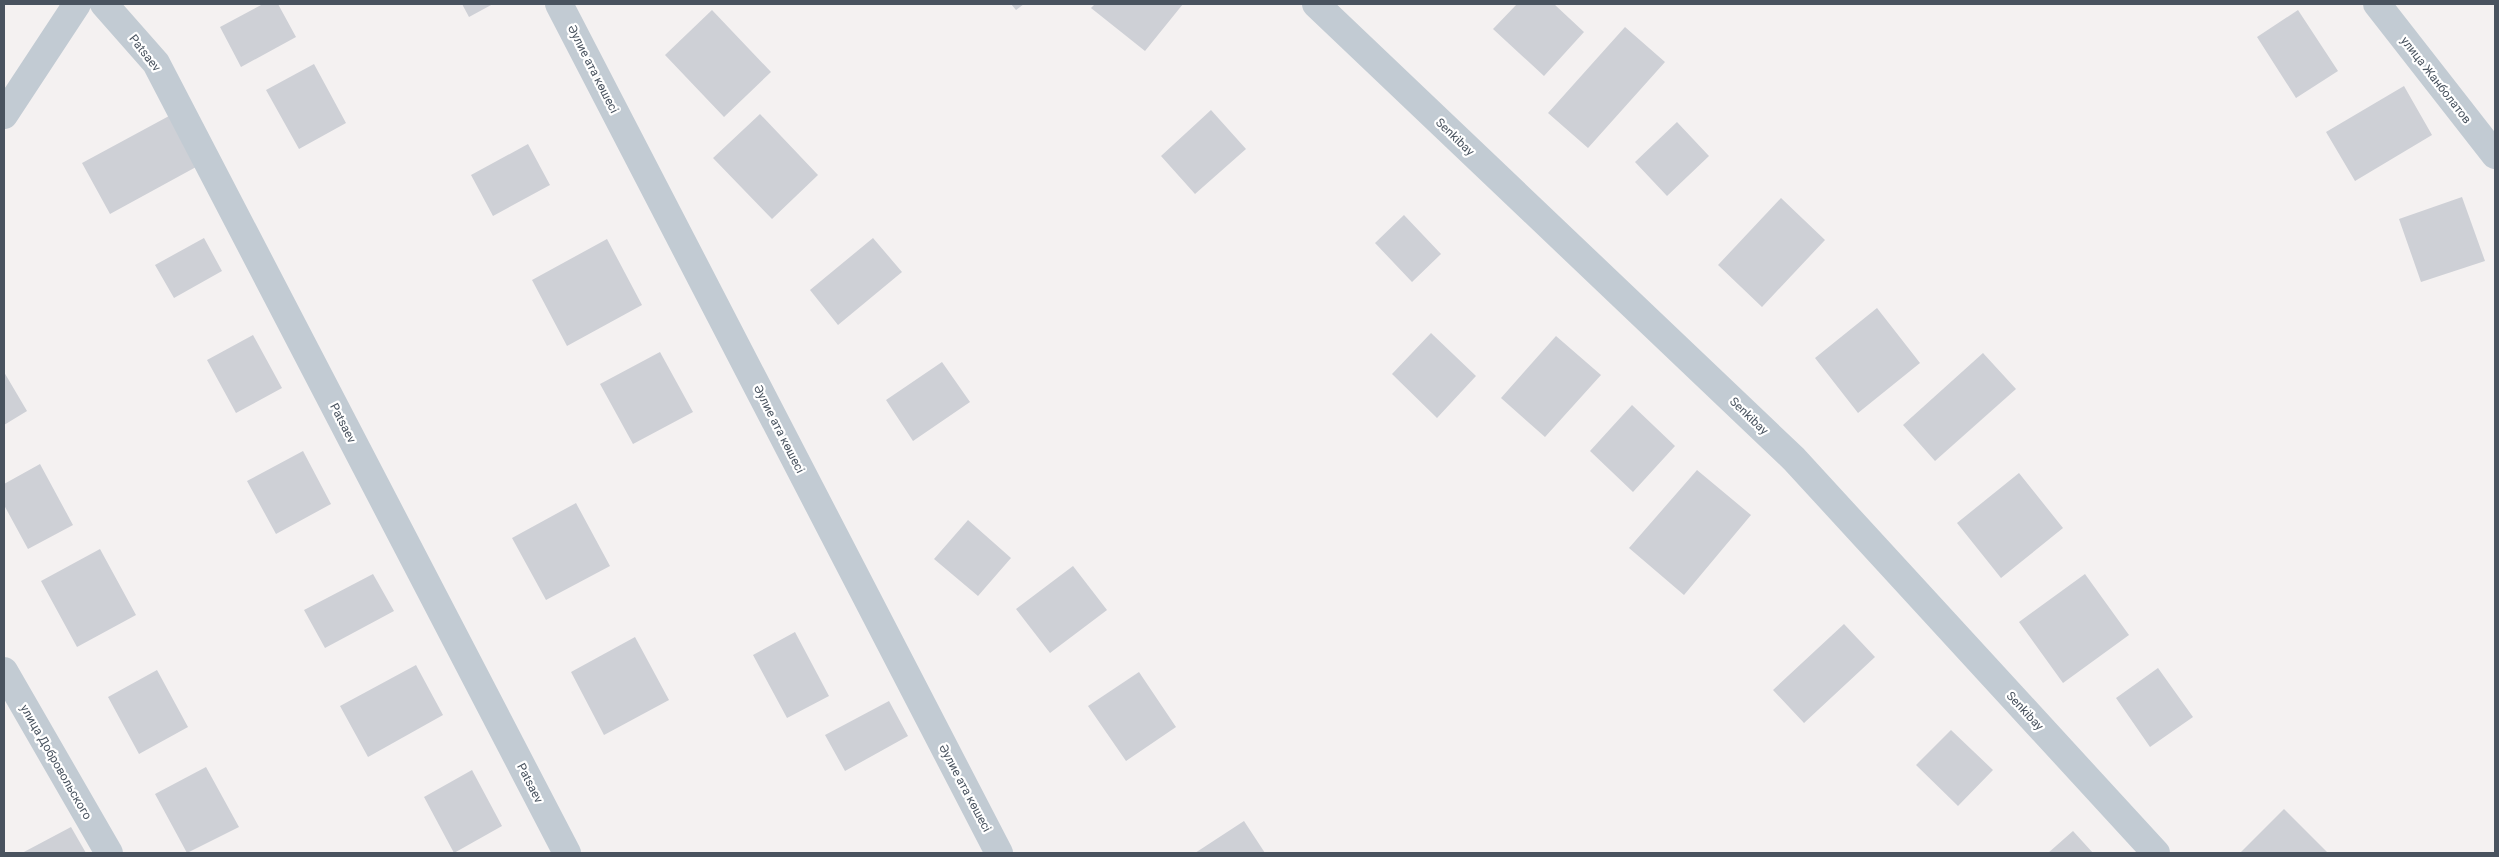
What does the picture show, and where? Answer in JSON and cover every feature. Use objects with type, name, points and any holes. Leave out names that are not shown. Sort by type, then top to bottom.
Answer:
[{"type":"street","points":[[4,115],[78,4]]},
{"type":"street","name":"Patsaev","points":[[104,4],[156,63],[566,853]]},
{"type":"street","name":"Әулие ата көшесі","points":[[559,4],[999,853]]},
{"type":"street","name":"Senkibay","points":[[1316,4],[1794,459],[2156,853]]},
{"type":"street","name":"улица Жанболатов","points":[[2377,4],[2495,155]]},
{"type":"street","name":"улица Добровольского","points":[[4,671],[109,853]]},
{"type":"building","points":[[263,4],[278,4],[296,37],[241,67],[220,27]]},
{"type":"building","points":[[462,4],[493,4],[469,17]]},
{"type":"building","points":[[1011,4],[1024,4],[1016,10]]},
{"type":"building","points":[[1095,4],[1183,4],[1145,51],[1091,8]]},
{"type":"building","points":[[1517,4],[1554,4],[1584,32],[1544,76],[1493,29]]},
{"type":"building","points":[[712,10],[771,72],[724,117],[665,55]]},
{"type":"building","points":[[2298,10],[2338,71],[2296,98],[2257,37]]},
{"type":"building","points":[[1625,27],[1665,62],[1588,148],[1548,113]]},
{"type":"building","points":[[314,64],[346,123],[299,149],[266,90]]},
{"type":"building","points":[[2404,86],[2432,135],[2355,181],[2326,132]]},
{"type":"building","points":[[1211,110],[1246,149],[1195,194],[1161,156]]},
{"type":"building","points":[[760,114],[818,175],[772,219],[713,158]]},
{"type":"building","points":[[169,116],[196,167],[110,214],[82,163]]},
{"type":"building","points":[[1677,122],[1709,156],[1667,196],[1635,162]]},
{"type":"building","points":[[528,144],[550,185],[493,216],[471,175]]},
{"type":"building","points":[[2462,197],[2485,261],[2421,282],[2399,219]]},
{"type":"building","points":[[1781,198],[1825,240],[1762,307],[1718,265]]},
{"type":"building","points":[[1404,215],[1441,254],[1412,282],[1375,243]]},
{"type":"building","points":[[204,238],[222,271],[174,298],[155,265]]},
{"type":"building","points":[[873,238],[902,272],[838,325],[810,290]]},
{"type":"building","points":[[607,239],[642,305],[567,346],[532,280]]},
{"type":"building","points":[[1877,308],[1920,363],[1858,413],[1815,358]]},
{"type":"building","points":[[1431,333],[1476,376],[1437,418],[1392,374]]},
{"type":"building","points":[[253,335],[282,388],[236,413],[207,360]]},
{"type":"building","points":[[1556,336],[1601,375],[1545,437],[1501,398]]},
{"type":"building","points":[[660,352],[693,412],[633,444],[600,384]]},
{"type":"building","points":[[1983,353],[2016,389],[1935,461],[1903,425]]},
{"type":"building","points":[[942,362],[970,402],[913,441],[886,400]]},
{"type":"building","points":[[4,372],[27,411],[4,425]]},
{"type":"building","points":[[1632,405],[1675,446],[1633,492],[1590,451]]},
{"type":"building","points":[[303,451],[331,504],[276,534],[247,481]]},
{"type":"building","points":[[40,464],[73,525],[28,549],[4,505],[4,484]]},
{"type":"building","points":[[1697,470],[1751,515],[1684,595],[1629,548]]},
{"type":"building","points":[[2019,473],[2063,528],[2001,578],[1957,523]]},
{"type":"building","points":[[576,503],[610,566],[546,600],[512,538]]},
{"type":"building","points":[[968,520],[1011,558],[978,596],[934,559]]},
{"type":"building","points":[[100,549],[136,615],[77,647],[41,581]]},
{"type":"building","points":[[1073,566],[1107,610],[1050,653],[1016,609]]},
{"type":"building","points":[[373,574],[394,611],[325,648],[304,610]]},
{"type":"building","points":[[2085,574],[2129,635],[2063,683],[2019,622]]},
{"type":"building","points":[[1844,624],[1875,657],[1804,723],[1773,690]]},
{"type":"building","points":[[795,632],[829,696],[787,718],[753,655]]},
{"type":"building","points":[[635,637],[669,700],[604,735],[571,672]]},
{"type":"building","points":[[416,665],[443,715],[368,757],[340,706]]},
{"type":"building","points":[[2158,668],[2193,717],[2150,747],[2116,698]]},
{"type":"building","points":[[157,670],[188,727],[139,754],[108,697]]},
{"type":"building","points":[[1139,672],[1176,727],[1126,761],[1088,706]]},
{"type":"building","points":[[889,701],[908,736],[845,771],[825,735]]},
{"type":"building","points":[[1951,730],[1993,770],[1958,806],[1916,765]]},
{"type":"building","points":[[206,767],[239,827],[187,853],[155,794]]},
{"type":"building","points":[[472,770],[502,826],[454,853],[424,797]]},
{"type":"building","points":[[2284,809],[2328,853],[2240,853]]},
{"type":"building","points":[[1244,821],[1265,853],[1195,853]]},
{"type":"building","points":[[71,827],[86,853],[22,853]]},
{"type":"building","points":[[2073,831],[2093,853],[2048,853]]}]
